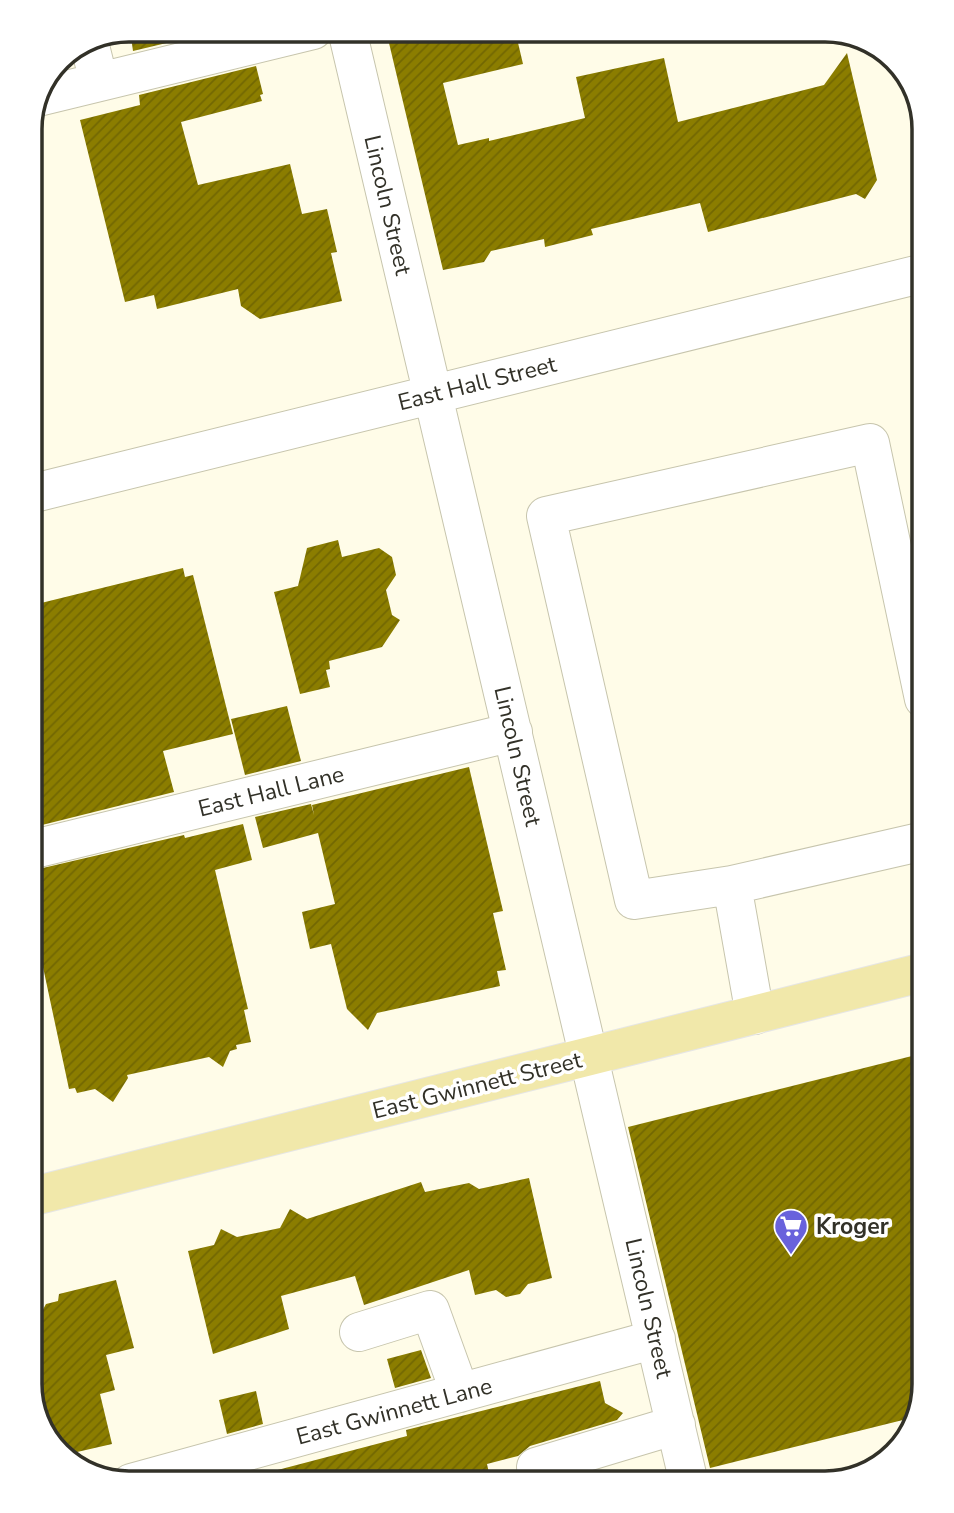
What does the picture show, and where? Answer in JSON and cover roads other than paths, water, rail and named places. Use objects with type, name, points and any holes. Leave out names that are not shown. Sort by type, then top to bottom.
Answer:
[{"type":"main road","name":"East Gwinnett Street","points":[[42,1194],[912,975]]},
{"type":"street","points":[[51,90],[95,64],[236,42]]},
{"type":"street","name":"Lincoln Street","points":[[350,42],[686,1471]]},
{"type":"street","name":"East Hall Street","points":[[42,491],[912,276]]},
{"type":"street","points":[[912,609],[870,443],[546,516],[634,900],[732,885],[912,844]]},
{"type":"street","name":"East Hall Lane","points":[[42,847],[513,732]]},
{"type":"street","points":[[732,885],[755,1015]]},
{"type":"street","points":[[359,1332],[430,1310],[460,1393]]},
{"type":"street","name":"East Gwinnett Lane","points":[[175,1471],[656,1339]]},
{"type":"street","points":[[536,1467],[676,1425]]},
{"type":"place","name":"Kroger","points":[[791,1256]]}]
